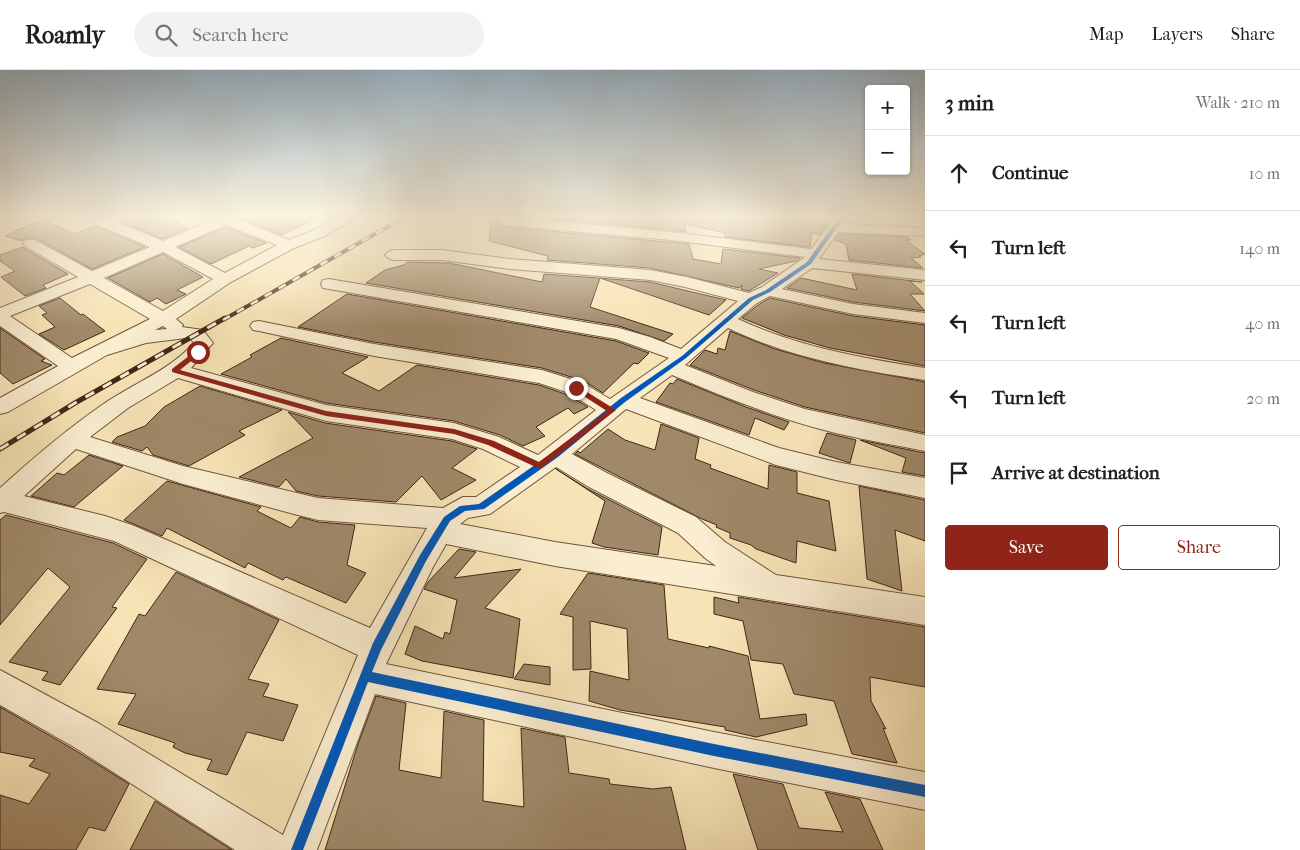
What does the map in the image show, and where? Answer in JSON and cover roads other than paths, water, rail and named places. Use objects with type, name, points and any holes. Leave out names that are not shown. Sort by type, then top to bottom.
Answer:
[{"type":"street","points":[[1,502],[73,440],[126,399],[174,370],[198,352],[204,343],[196,334],[186,332],[48,253]]},
{"type":"street","points":[[0,316],[149,253]]},
{"type":"street","points":[[176,253],[225,279]]},
{"type":"street","points":[[0,407],[163,319],[225,279],[273,253]]},
{"type":"street","points":[[778,253],[925,275]]},
{"type":"street","points":[[297,850],[371,662],[422,558],[443,526],[463,508],[481,507],[547,461],[618,405],[678,362],[726,320],[812,259],[815,253]]},
{"type":"street","points":[[394,255],[442,255],[510,264],[650,275],[759,295],[925,318]]},
{"type":"street","points":[[329,284],[619,334],[643,340],[678,362],[754,402],[824,423],[925,442]]},
{"type":"street","points":[[0,316],[72,367]]},
{"type":"street","points":[[726,320],[746,330],[793,346],[823,354],[925,374]]},
{"type":"street","points":[[259,326],[374,350],[542,377],[618,405],[786,458],[836,471],[925,488]]},
{"type":"street","points":[[112,345],[146,337],[186,332]]},
{"type":"street","points":[[174,370],[326,413],[454,432],[547,461],[598,480],[686,525],[715,550],[773,588]]},
{"type":"street","points":[[73,440],[183,475],[318,509],[443,526],[555,554],[925,612]]},
{"type":"street","points":[[1,502],[105,526],[123,533],[371,662],[810,769],[925,791]]},
{"type":"street","points":[[0,687],[86,736],[271,850]]},
{"type":"railway","points":[[223,320],[341,253]]},
{"type":"railway","points":[[0,449],[75,403],[225,318]]}]
